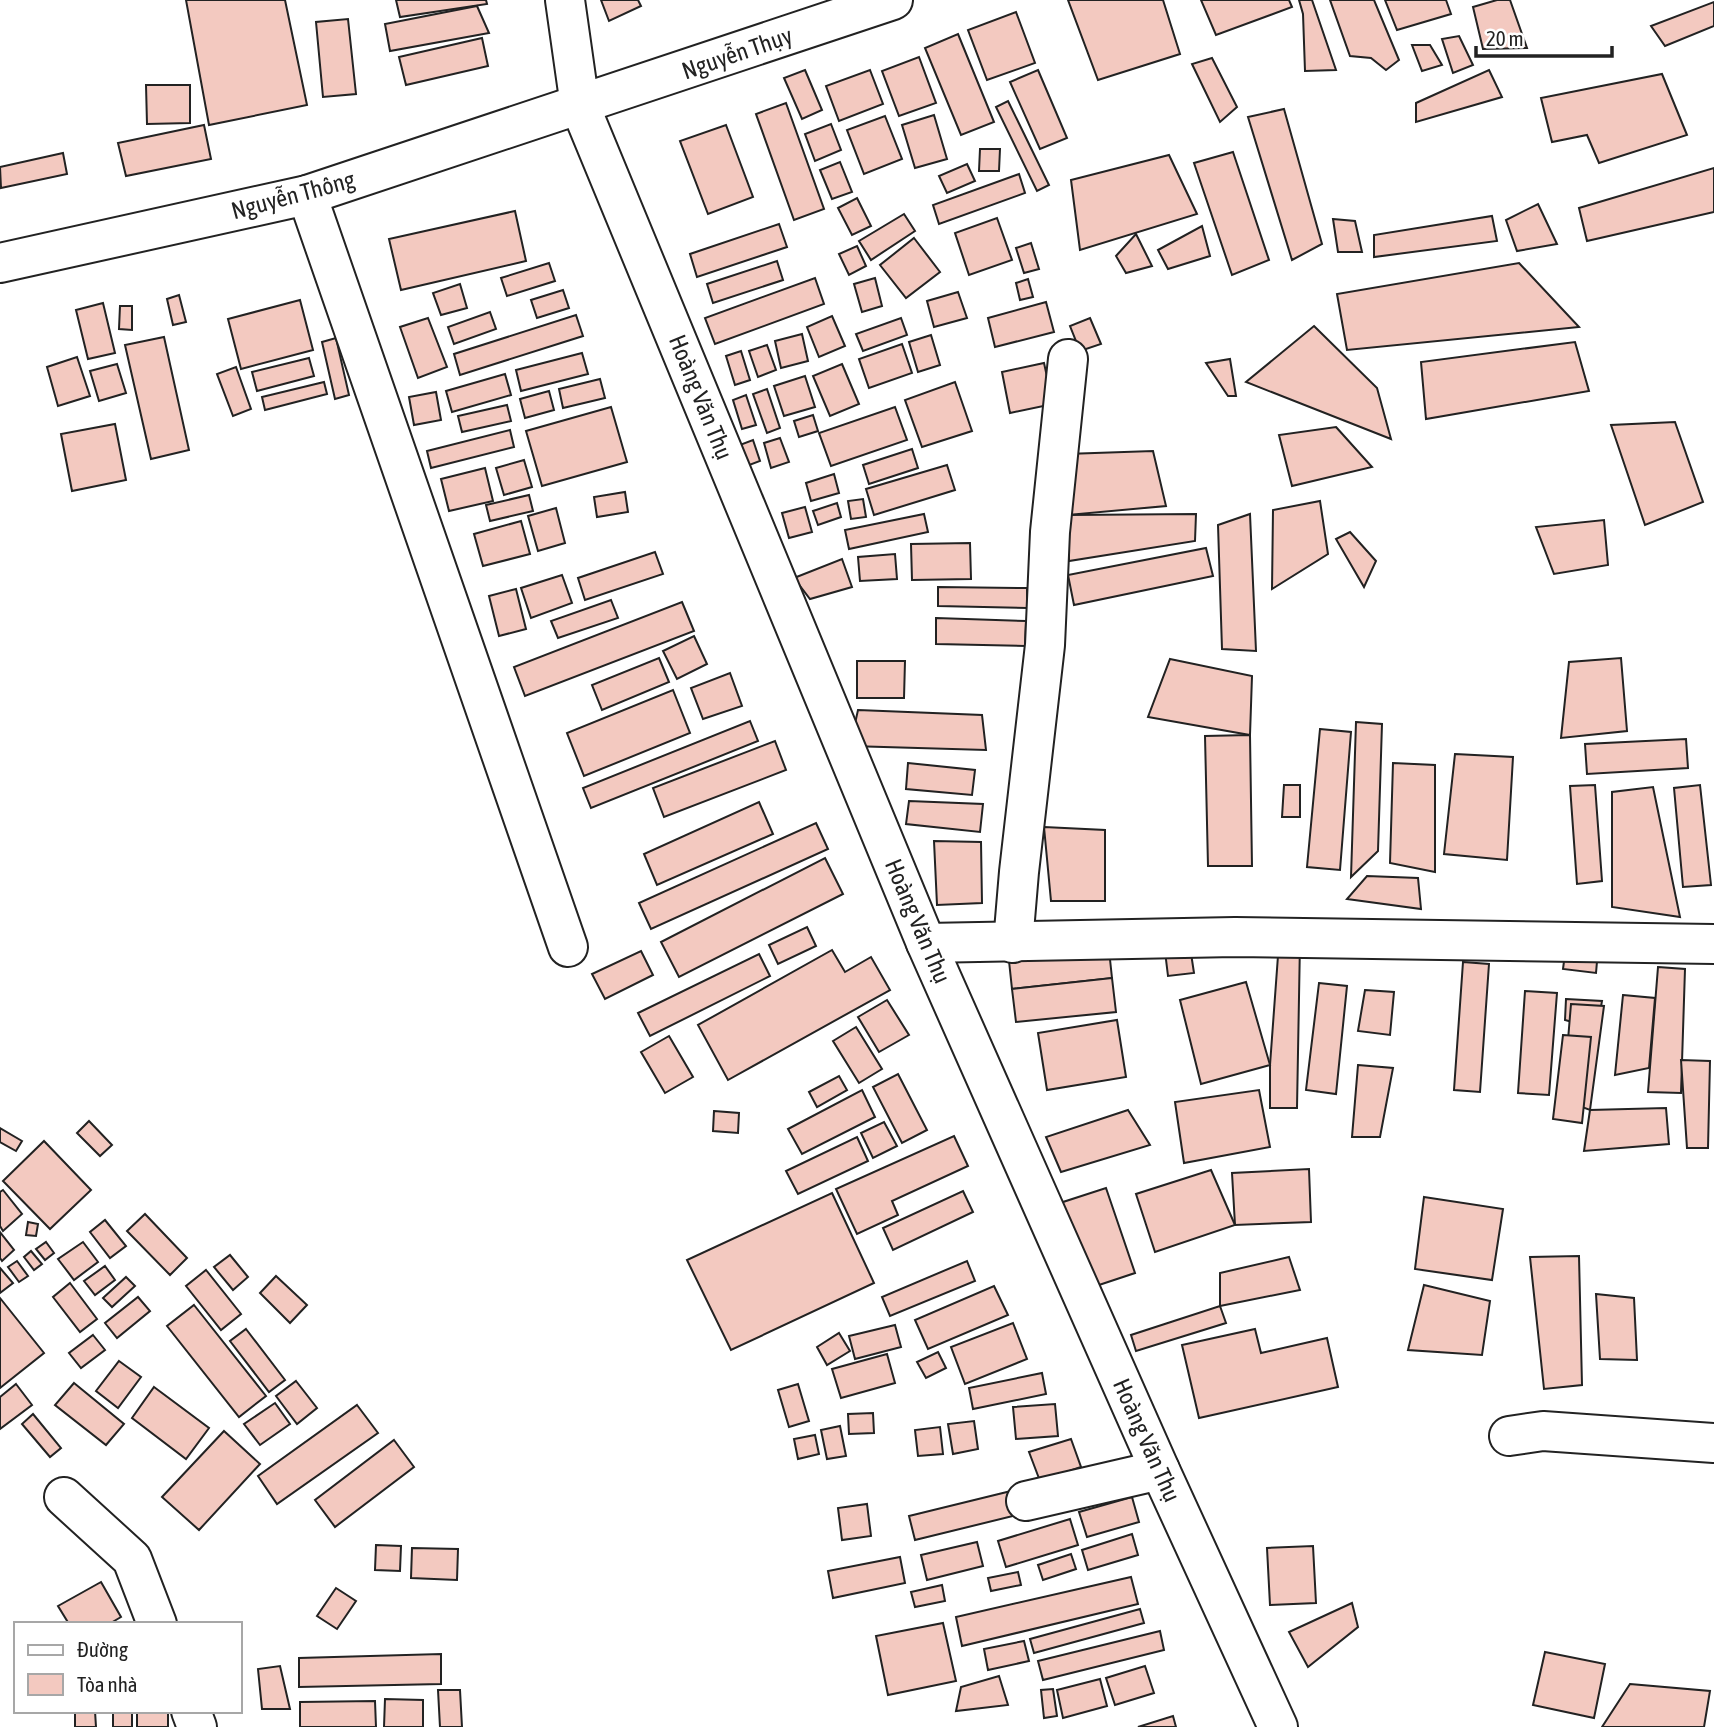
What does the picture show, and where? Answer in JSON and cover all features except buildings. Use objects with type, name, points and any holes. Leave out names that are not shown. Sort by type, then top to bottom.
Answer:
[{"type":"street","name":"Hoàng Văn Thụ","points":[[565,0],[580,106],[926,943],[1278,1727]]},
{"type":"street","name":"Nguyễn Thụy","points":[[580,106],[893,0]]},
{"type":"street","name":"Nguyễn Thông","points":[[0,263],[307,195],[580,106]]},
{"type":"street","points":[[307,195],[568,947]]},
{"type":"street","points":[[1013,943],[1018,872],[1045,645],[1050,532],[1068,359]]},
{"type":"street","points":[[926,943],[1235,937],[1714,944]]},
{"type":"street","points":[[1509,1436],[1543,1431],[1714,1443]]},
{"type":"street","points":[[1026,1501],[1160,1469]]},
{"type":"street","points":[[64,1497],[132,1559],[156,1622]]}]
